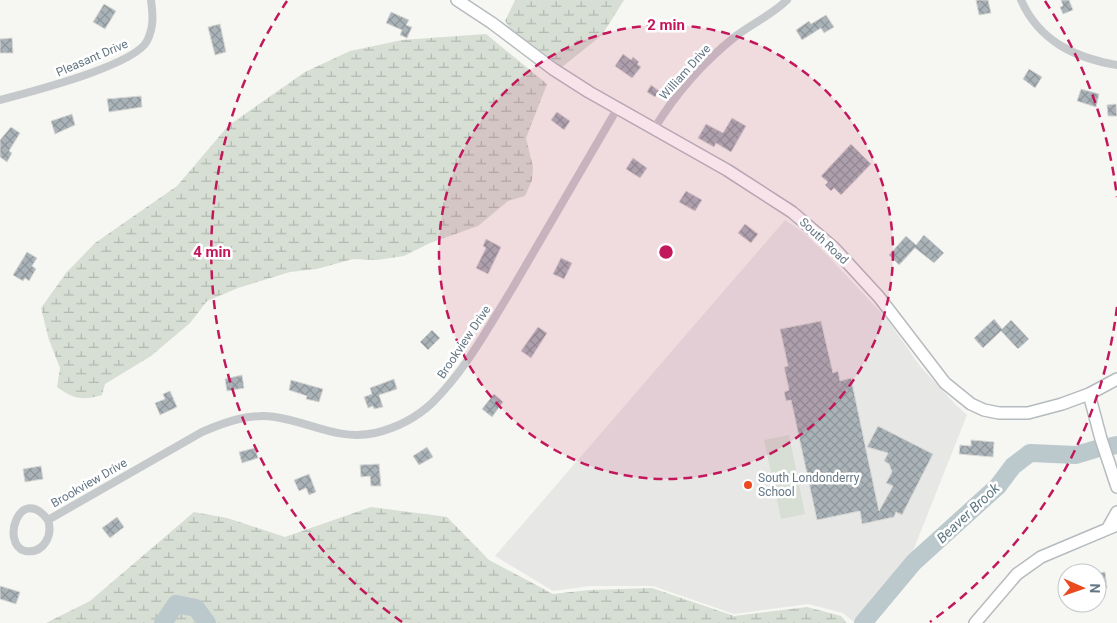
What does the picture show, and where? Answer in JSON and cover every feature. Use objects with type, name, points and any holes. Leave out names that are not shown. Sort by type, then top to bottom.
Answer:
[{"type":"street","name":"Pleasant Drive","points":[[0,100],[60,85],[130,57],[146,43],[154,22],[151,0]]},
{"type":"street","name":"South Road","points":[[457,0],[492,23],[553,69],[617,109],[726,170],[792,212],[827,242],[879,297],[945,383],[971,404],[984,410],[1000,413],[1028,413],[1062,404],[1088,394],[1117,379]]},
{"type":"street","name":"William Drive","points":[[654,129],[683,87],[705,64],[738,35],[779,8],[787,0]]},
{"type":"street","points":[[1021,0],[1036,24],[1061,46],[1081,56],[1117,65]]},
{"type":"street","name":"Brookview Drive","points":[[48,520],[202,432],[222,423],[244,418],[271,417],[330,432],[352,435],[374,433],[395,427],[424,410],[454,378],[473,351],[617,109]]},
{"type":"street","points":[[1088,394],[1117,487]]},
{"type":"street","name":"Brookview Drive","points":[[31,508],[38,510],[48,520],[50,534],[47,541],[37,550],[22,550],[11,542],[7,529],[9,522],[18,511],[31,508]]},
{"type":"street","points":[[975,623],[1017,574],[1041,557],[1112,527],[1117,512]]},
{"type":"shaded area","name":"South Londonderry School","points":[[785,220],[803,232],[827,255],[887,319],[920,366],[967,415],[911,556],[854,622],[843,613],[808,604],[734,614],[653,586],[590,586],[553,591],[495,556]]},
{"type":"green space","points":[[515,0],[624,0],[602,35],[562,67],[510,28],[505,21]]},
{"type":"green space","points":[[486,34],[547,84],[526,138],[533,167],[532,180],[525,196],[508,201],[478,226],[430,243],[404,256],[377,260],[353,259],[317,269],[290,272],[238,288],[207,301],[190,323],[151,356],[105,384],[102,395],[78,398],[57,387],[60,368],[49,340],[41,308],[66,273],[95,243],[177,186],[229,125],[305,72],[350,51],[402,40]]},
{"type":"green space","points":[[789,435],[805,514],[781,519],[764,440]]},
{"type":"green space","points":[[371,507],[447,517],[489,560],[553,594],[590,590],[652,588],[734,616],[807,607],[841,616],[847,623],[46,623],[90,601],[194,512],[227,518],[285,537]]},
{"type":"building","points":[[976,0],[988,0],[991,13],[979,15]]},
{"type":"building","points":[[1061,0],[1069,0],[1073,10],[1063,14],[1060,7],[1063,6]]},
{"type":"building","points":[[104,4],[116,11],[105,29],[93,22]]},
{"type":"building","points":[[391,12],[409,20],[406,25],[412,27],[407,38],[400,35],[402,30],[386,23]]},
{"type":"building","points":[[826,15],[834,27],[824,33],[821,28],[802,40],[796,30],[809,21],[811,24]]},
{"type":"building","points":[[220,24],[226,52],[215,55],[208,27]]},
{"type":"building","points":[[12,38],[13,53],[0,53],[0,39]]},
{"type":"building","points":[[623,54],[631,60],[633,57],[639,62],[637,64],[641,67],[632,78],[615,66]]},
{"type":"building","points":[[1029,69],[1042,77],[1035,88],[1023,79]]},
{"type":"building","points":[[651,85],[659,91],[655,97],[647,92]]},
{"type":"building","points":[[1081,89],[1099,94],[1096,107],[1077,101]]},
{"type":"building","points":[[141,96],[142,107],[109,112],[107,99]]},
{"type":"building","points":[[1116,104],[1117,116],[1108,116],[1107,105]]},
{"type":"building","points":[[557,112],[570,121],[564,130],[551,120]]},
{"type":"building","points":[[72,114],[75,125],[55,134],[51,121]]},
{"type":"building","points":[[732,118],[746,126],[731,152],[716,143],[714,147],[698,138],[706,124],[723,133]]},
{"type":"building","points":[[11,127],[20,133],[9,151],[12,153],[7,162],[0,157],[0,140]]},
{"type":"building","points":[[851,144],[871,164],[841,195],[834,188],[831,191],[825,185],[828,182],[821,176]]},
{"type":"building","points":[[633,158],[647,168],[640,178],[626,169]]},
{"type":"building","points":[[686,191],[702,200],[695,211],[679,202]]},
{"type":"building","points":[[745,224],[758,234],[751,243],[738,233]]},
{"type":"building","points":[[924,235],[944,253],[934,263],[915,248],[899,265],[889,255],[906,236],[916,245]]},
{"type":"building","points":[[486,239],[501,247],[488,274],[476,268],[486,248],[483,246]]},
{"type":"building","points":[[27,252],[37,258],[32,266],[36,269],[29,281],[25,278],[23,281],[13,275]]},
{"type":"building","points":[[561,258],[572,263],[564,279],[553,274]]},
{"type":"building","points":[[994,319],[1002,329],[1011,320],[1029,339],[1018,349],[1001,331],[983,348],[974,338]]},
{"type":"building","points":[[821,321],[833,373],[838,371],[840,381],[851,378],[879,511],[893,486],[886,483],[892,472],[889,464],[884,461],[888,453],[867,447],[878,426],[933,454],[902,515],[896,512],[894,517],[862,524],[860,511],[817,520],[791,400],[786,401],[784,392],[789,390],[784,367],[788,366],[780,329]]},
{"type":"building","points":[[538,327],[547,333],[531,358],[521,351]]},
{"type":"building","points":[[432,330],[440,338],[428,350],[420,342]]},
{"type":"building","points":[[242,375],[244,388],[227,391],[225,379]]},
{"type":"building","points":[[394,379],[397,389],[379,395],[383,407],[374,409],[373,406],[368,408],[364,397],[372,394],[370,388]]},
{"type":"building","points":[[291,380],[323,389],[319,402],[306,399],[307,396],[289,390]]},
{"type":"building","points":[[170,391],[177,407],[160,415],[155,403],[165,399],[163,394]]},
{"type":"building","points":[[494,394],[503,402],[492,417],[482,409]]},
{"type":"building","points":[[971,440],[994,442],[993,457],[959,454],[960,445],[971,446]]},
{"type":"building","points":[[427,447],[433,457],[419,465],[413,456]]},
{"type":"building","points":[[255,448],[258,458],[242,463],[239,452]]},
{"type":"building","points":[[379,464],[381,486],[371,486],[370,476],[361,477],[360,465]]},
{"type":"building","points":[[41,466],[43,479],[25,482],[23,469]]},
{"type":"building","points":[[309,474],[316,492],[309,495],[306,488],[299,491],[294,480]]},
{"type":"building","points":[[117,517],[124,527],[110,538],[102,528]]},
{"type":"building","points":[[0,586],[20,592],[16,604],[0,599]]},
{"type":"waterway","name":"Beaver Brook","points":[[1112,446],[1117,445]]},
{"type":"waterway","name":"Beaver Brook","points":[[863,623],[914,562],[998,486],[1013,466],[1030,453],[1076,455],[1096,449]]},
{"type":"waterway","name":"Beaver Brook","points":[[163,623],[176,604],[196,608],[207,623]]},
{"type":"place","name":"South Londonderry School","points":[[748,485]]}]
